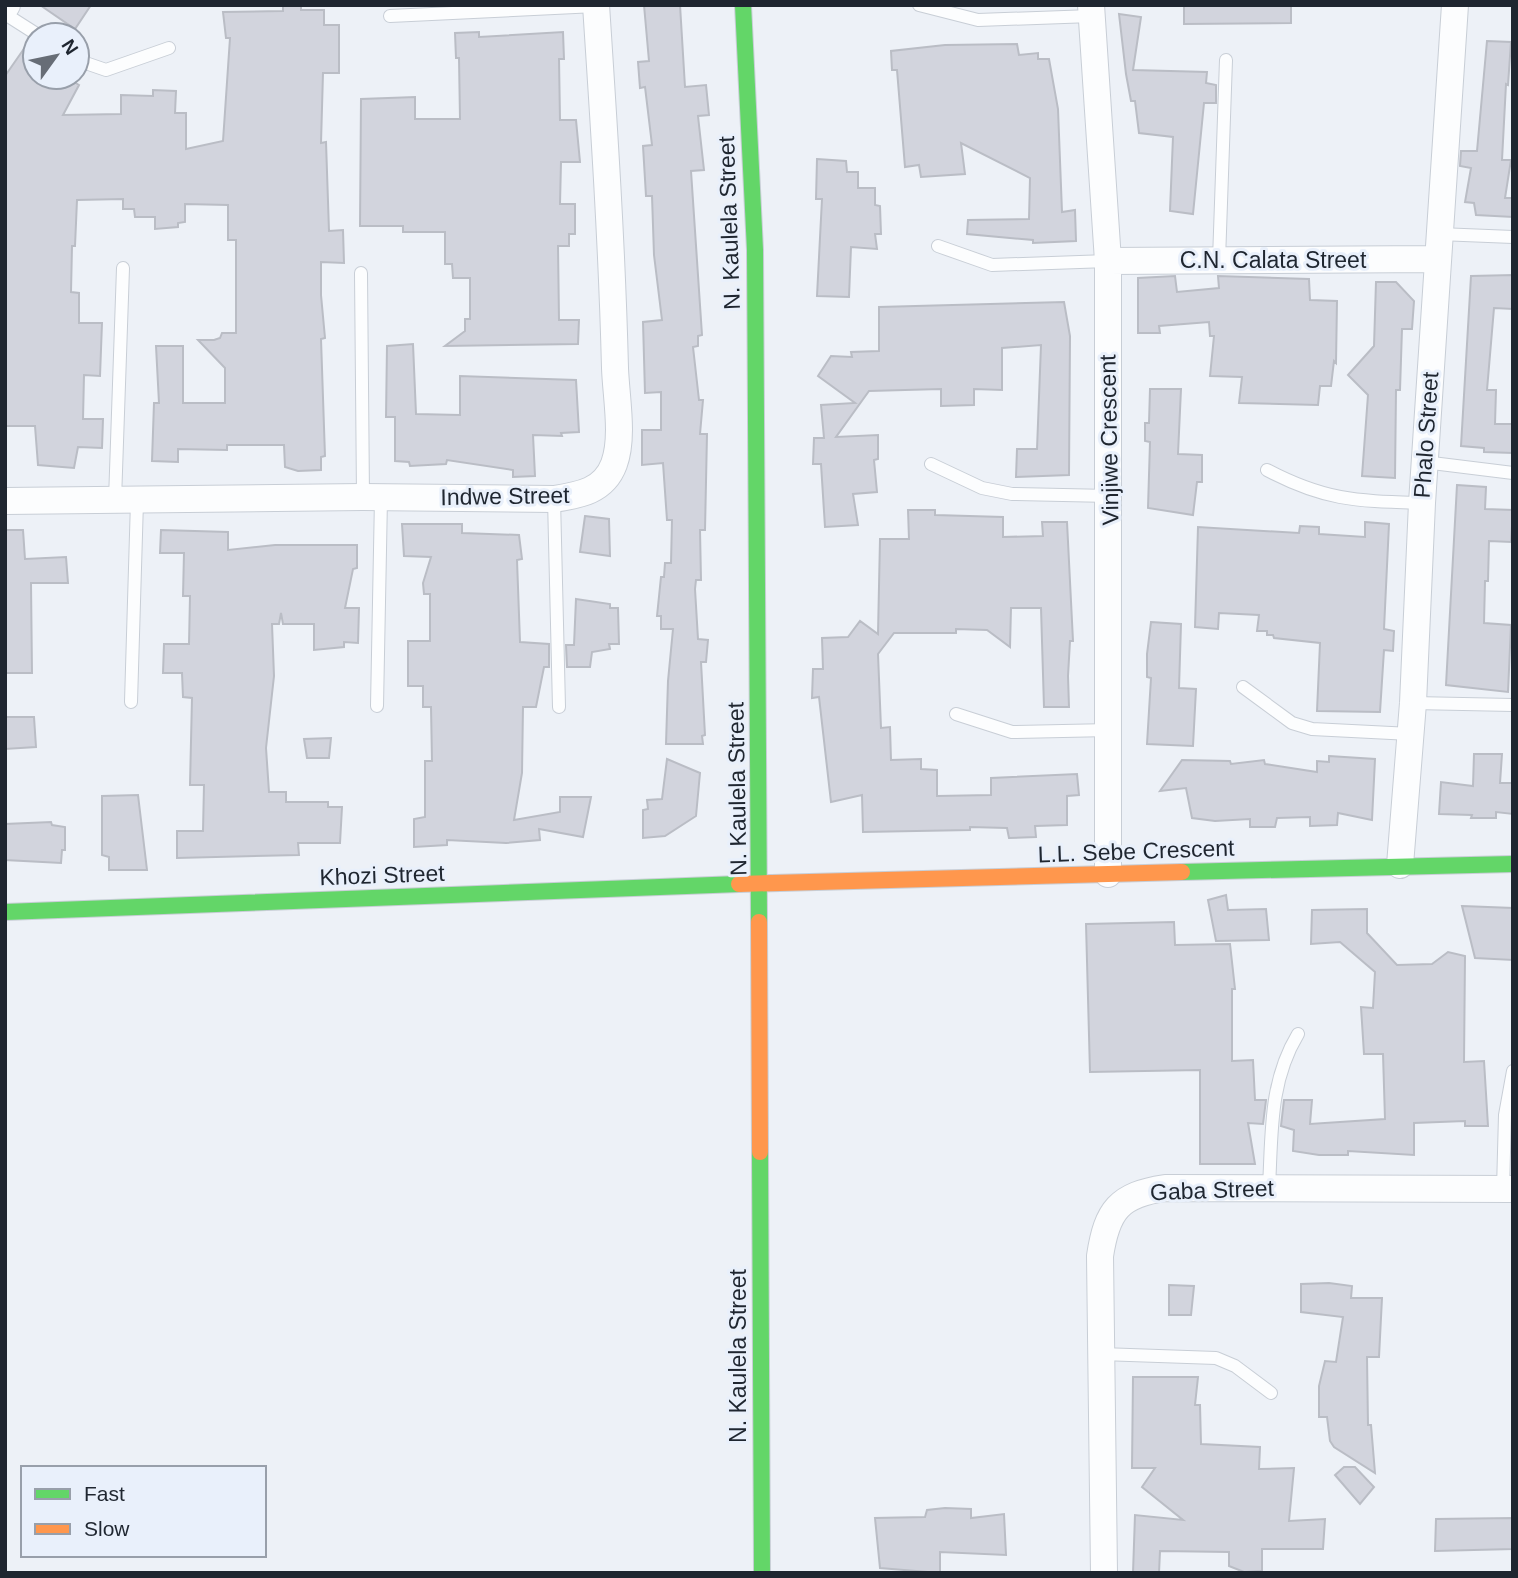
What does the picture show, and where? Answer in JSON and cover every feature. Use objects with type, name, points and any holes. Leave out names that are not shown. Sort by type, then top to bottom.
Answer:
[{"type":"street","name":"N. Kaulela Street","points":[[743,5],[755,250],[762,1573]]},
{"type":"street","name":"Phalo Street","points":[[1400,865],[1413,703],[1424,462],[1455,5]]},
{"type":"street","name":"Indwe Street","points":[[5,501],[372,497],[554,499],[579,495],[598,488],[615,461],[617,442],[614,330],[596,6]]},
{"type":"street","name":"Vinjiwe Crescent","points":[[1092,11],[1108,261],[1108,874]]},
{"type":"street","name":"C.N. Calata Street","points":[[1108,261],[1219,260],[1438,246]]},
{"type":"street","name":"L.L. Sebe Crescent","points":[[760,883],[1513,864]]},
{"type":"street","name":"Khozi Street","points":[[5,912],[760,883]]},
{"type":"street","name":"Gaba Street","points":[[1104,1573],[1100,1256],[1109,1219],[1118,1206],[1132,1195],[1165,1188],[1508,1189]]},
{"type":"lane","points":[[919,5],[978,20],[1092,11]]},
{"type":"lane","points":[[390,16],[596,6]]},
{"type":"lane","points":[[5,14],[21,24]]},
{"type":"lane","points":[[91,67],[106,70],[169,48]]},
{"type":"lane","points":[[1219,260],[1226,60]]},
{"type":"lane","points":[[1438,246],[1513,237]]},
{"type":"lane","points":[[938,246],[992,265],[1108,261]]},
{"type":"lane","points":[[123,268],[131,702]]},
{"type":"lane","points":[[361,273],[372,497],[377,706]]},
{"type":"lane","points":[[1424,462],[1513,473]]},
{"type":"lane","points":[[931,464],[982,488],[1012,494],[1110,496]]},
{"type":"lane","points":[[1267,470],[1317,494],[1356,500],[1422,503]]},
{"type":"lane","points":[[554,499],[559,707]]},
{"type":"lane","points":[[1242,687],[1292,723],[1312,729],[1411,734]]},
{"type":"lane","points":[[1413,703],[1513,705]]},
{"type":"lane","points":[[956,715],[1012,732],[1110,730]]},
{"type":"lane","points":[[1269,1187],[1274,1095],[1285,1056],[1298,1034]]},
{"type":"lane","points":[[1508,1189],[1505,1115],[1513,1072]]},
{"type":"lane","points":[[1101,1354],[1216,1358],[1234,1366],[1271,1393]]},
{"type":"building","points":[[40,5],[91,5],[80,21],[63,21]]},
{"type":"building","points":[[283,5],[301,5],[301,10],[324,10],[324,25],[339,25],[339,73],[323,73],[321,143],[326,142],[329,231],[343,230],[344,263],[321,262],[325,338],[321,339],[325,456],[321,457],[321,470],[298,471],[285,467],[284,445],[227,445],[227,450],[178,449],[178,462],[152,461],[154,403],[159,403],[156,346],[183,346],[183,403],[225,403],[225,368],[198,340],[214,340],[220,338],[222,333],[236,333],[236,240],[228,240],[228,205],[185,204],[185,222],[178,223],[178,227],[155,229],[155,217],[135,217],[134,209],[123,209],[123,199],[77,200],[75,246],[72,246],[71,292],[79,293],[79,323],[102,323],[100,376],[84,375],[83,419],[103,419],[102,448],[78,447],[74,468],[38,465],[35,426],[5,426],[5,76],[21,53],[21,91],[76,91],[63,115],[121,114],[121,95],[153,96],[153,90],[176,91],[175,113],[186,113],[186,149],[223,141],[230,38],[226,38],[223,12],[283,11]]},
{"type":"building","points":[[644,5],[680,5],[685,87],[706,85],[709,115],[698,116],[704,170],[691,171],[702,335],[698,336],[698,346],[693,347],[699,400],[703,400],[700,434],[707,434],[705,530],[700,530],[701,580],[696,580],[695,589],[698,639],[708,640],[706,662],[701,662],[705,735],[702,736],[703,744],[666,744],[673,629],[661,629],[661,616],[657,616],[661,577],[664,577],[665,563],[671,563],[672,520],[667,520],[663,463],[642,465],[642,430],[661,430],[661,392],[645,393],[643,322],[662,320],[654,255],[652,196],[646,196],[643,146],[652,145],[645,87],[640,88],[638,62],[649,61]]},
{"type":"building","points":[[1184,5],[1291,5],[1291,23],[1184,24]]},
{"type":"building","points":[[1119,14],[1141,17],[1133,70],[1207,72],[1206,83],[1216,85],[1216,103],[1204,103],[1193,214],[1170,211],[1173,137],[1139,133],[1135,101],[1131,101],[1126,74]]},
{"type":"building","points":[[479,32],[479,37],[563,32],[564,59],[559,59],[560,120],[576,120],[580,162],[561,162],[560,204],[575,204],[575,234],[569,234],[569,246],[558,246],[559,320],[579,320],[578,344],[445,346],[465,331],[465,319],[470,319],[470,278],[453,278],[452,264],[445,264],[445,232],[403,232],[403,226],[360,226],[361,99],[415,97],[415,119],[460,119],[459,58],[456,58],[455,33]]},
{"type":"building","points":[[1487,41],[1511,42],[1502,160],[1511,160],[1505,198],[1513,198],[1513,217],[1476,215],[1474,203],[1465,202],[1471,168],[1460,166],[1461,151],[1477,151]]},
{"type":"building","points":[[1017,44],[1019,55],[1038,53],[1038,59],[1049,59],[1058,109],[1062,212],[1075,210],[1076,241],[1033,243],[1033,240],[967,234],[968,220],[1029,219],[1030,178],[961,143],[965,174],[921,177],[919,165],[905,167],[897,70],[892,70],[891,51],[945,45]]},
{"type":"building","points":[[817,159],[846,161],[847,172],[858,172],[858,188],[875,188],[875,205],[880,206],[881,234],[875,234],[877,249],[851,247],[849,297],[817,296],[822,199],[816,199]]},
{"type":"building","points":[[1513,275],[1513,309],[1494,308],[1487,390],[1496,390],[1495,424],[1513,424],[1513,453],[1484,452],[1484,448],[1461,446],[1471,276]]},
{"type":"building","points":[[1175,276],[1177,292],[1219,288],[1218,276],[1309,279],[1310,300],[1337,301],[1336,363],[1334,361],[1331,386],[1320,386],[1318,405],[1239,403],[1242,377],[1210,376],[1214,336],[1210,336],[1209,322],[1159,326],[1160,333],[1138,333],[1138,278]]},
{"type":"building","points":[[1376,282],[1396,282],[1414,301],[1412,329],[1402,329],[1400,390],[1396,390],[1395,478],[1362,476],[1368,395],[1348,375],[1374,346]]},
{"type":"building","points":[[1064,302],[1070,336],[1069,475],[1016,477],[1017,449],[1037,449],[1041,345],[1002,348],[1002,390],[974,389],[974,405],[941,406],[941,389],[869,391],[836,437],[878,435],[878,459],[874,460],[877,492],[853,494],[858,525],[825,527],[821,464],[813,464],[814,438],[824,438],[821,405],[855,403],[818,376],[831,356],[852,357],[851,352],[879,351],[879,307]]},
{"type":"building","points":[[413,344],[416,414],[460,415],[460,376],[576,380],[579,432],[561,433],[562,436],[533,435],[535,476],[513,477],[513,470],[447,460],[446,464],[410,466],[409,462],[395,461],[395,417],[386,417],[387,346]]},
{"type":"building","points":[[1150,389],[1181,389],[1178,454],[1202,455],[1202,482],[1197,482],[1193,515],[1148,508],[1150,442],[1145,441],[1145,423],[1149,423]]},
{"type":"building","points":[[1457,485],[1486,487],[1485,509],[1513,510],[1511,542],[1489,541],[1488,581],[1485,581],[1484,623],[1511,625],[1508,692],[1446,685]]},
{"type":"building","points":[[908,510],[935,510],[935,515],[1003,517],[1003,537],[1043,536],[1042,522],[1067,522],[1073,641],[1070,641],[1069,707],[1044,707],[1041,608],[1011,608],[1010,647],[987,630],[956,629],[956,633],[894,633],[878,654],[881,728],[890,727],[891,760],[921,759],[921,769],[937,770],[937,796],[991,795],[991,778],[1077,774],[1079,795],[1067,796],[1067,825],[1035,826],[1036,837],[1009,838],[1007,828],[863,832],[862,795],[831,802],[819,697],[812,698],[813,669],[823,669],[822,638],[848,637],[860,621],[878,634],[880,539],[909,539]]},
{"type":"building","points":[[585,516],[609,519],[610,556],[580,552]]},
{"type":"building","points":[[1365,522],[1389,524],[1384,629],[1394,631],[1393,651],[1384,650],[1380,712],[1317,711],[1320,643],[1274,638],[1273,635],[1267,635],[1267,631],[1257,631],[1259,615],[1219,613],[1218,629],[1195,627],[1198,527],[1299,533],[1300,526],[1319,527],[1319,534],[1365,537]]},
{"type":"building","points":[[402,524],[462,524],[462,533],[519,535],[522,559],[517,560],[520,642],[549,644],[549,667],[544,667],[536,707],[523,707],[522,773],[514,820],[560,812],[560,797],[591,797],[583,837],[539,829],[540,840],[506,843],[447,840],[447,845],[414,847],[414,819],[425,817],[425,761],[432,761],[431,707],[423,707],[423,686],[408,686],[408,641],[430,641],[430,594],[424,594],[423,583],[431,557],[404,556]]},
{"type":"building","points":[[5,530],[23,530],[25,559],[66,557],[68,583],[31,583],[32,673],[5,673]]},
{"type":"building","points":[[161,530],[228,532],[228,550],[275,545],[357,545],[357,568],[353,569],[345,608],[359,608],[358,643],[344,642],[344,647],[314,650],[314,624],[283,624],[281,613],[279,624],[272,624],[274,676],[266,748],[269,792],[286,792],[286,802],[328,802],[328,807],[342,807],[340,843],[298,843],[299,855],[177,858],[177,831],[203,831],[204,785],[190,785],[192,698],[183,697],[182,673],[163,673],[164,644],[189,644],[190,596],[183,596],[184,553],[160,553]]},
{"type":"building","points":[[576,599],[610,604],[610,608],[618,608],[619,644],[609,644],[610,649],[592,652],[590,667],[567,667],[566,645],[574,645]]},
{"type":"building","points":[[1151,622],[1181,624],[1179,688],[1196,689],[1193,746],[1147,744],[1151,678],[1147,677],[1147,654]]},
{"type":"building","points":[[5,717],[34,717],[36,747],[5,749]]},
{"type":"building","points":[[331,738],[329,758],[307,758],[304,739]]},
{"type":"building","points":[[1474,754],[1502,754],[1500,783],[1513,783],[1513,814],[1496,812],[1496,818],[1471,818],[1472,815],[1439,814],[1441,782],[1473,786]]},
{"type":"building","points":[[1329,756],[1375,759],[1372,820],[1338,813],[1337,825],[1310,826],[1310,817],[1277,818],[1275,827],[1250,827],[1250,819],[1215,821],[1192,818],[1186,788],[1160,791],[1182,760],[1230,761],[1231,764],[1264,760],[1265,764],[1317,772],[1317,761],[1329,762]]},
{"type":"building","points":[[667,759],[700,773],[696,816],[665,836],[643,838],[643,810],[648,809],[647,800],[662,799]]},
{"type":"building","points":[[138,795],[147,870],[109,870],[109,857],[102,855],[102,796]]},
{"type":"building","points":[[51,822],[52,825],[65,827],[65,850],[62,850],[61,863],[5,860],[5,824]]},
{"type":"building","points":[[1226,895],[1228,910],[1266,909],[1269,940],[1216,941],[1208,900]]},
{"type":"building","points":[[1462,906],[1513,908],[1513,960],[1475,958]]},
{"type":"building","points":[[1367,909],[1367,933],[1397,965],[1432,964],[1448,952],[1465,956],[1464,1062],[1484,1061],[1488,1126],[1465,1126],[1465,1121],[1414,1123],[1414,1155],[1348,1151],[1348,1155],[1319,1155],[1293,1151],[1294,1130],[1281,1126],[1284,1100],[1312,1100],[1310,1124],[1385,1119],[1383,1054],[1364,1054],[1361,1007],[1373,1008],[1375,972],[1340,942],[1311,944],[1312,910]]},
{"type":"building","points":[[1174,922],[1175,945],[1230,944],[1235,989],[1232,989],[1232,1061],[1253,1060],[1255,1100],[1266,1100],[1263,1124],[1248,1123],[1255,1164],[1200,1164],[1200,1070],[1090,1072],[1086,924]]},
{"type":"building","points":[[1301,1284],[1352,1286],[1351,1298],[1382,1298],[1379,1357],[1367,1357],[1368,1425],[1371,1425],[1375,1473],[1334,1447],[1330,1441],[1327,1417],[1319,1417],[1319,1386],[1325,1361],[1336,1362],[1343,1317],[1301,1312]]},
{"type":"building","points":[[1169,1285],[1194,1286],[1191,1315],[1169,1315]]},
{"type":"building","points":[[1133,1377],[1198,1377],[1195,1405],[1200,1405],[1201,1444],[1260,1447],[1259,1469],[1294,1468],[1289,1521],[1325,1519],[1323,1549],[1262,1549],[1262,1571],[1244,1572],[1229,1566],[1229,1552],[1160,1551],[1159,1573],[1133,1573],[1135,1515],[1183,1520],[1142,1487],[1155,1468],[1132,1468]]},
{"type":"building","points":[[1344,1467],[1355,1467],[1374,1487],[1360,1504],[1335,1475]]},
{"type":"building","points":[[971,1509],[971,1518],[1004,1514],[1006,1555],[940,1552],[940,1573],[880,1568],[875,1518],[925,1517],[927,1510]]},
{"type":"building","points":[[1513,1518],[1513,1549],[1435,1551],[1436,1519]]},
{"type":"traffic: fast","points":[[743,5],[755,250],[759,922]]},
{"type":"traffic: fast","points":[[1182,872],[1513,864]]},
{"type":"traffic: fast","points":[[5,912],[739,884]]},
{"type":"traffic: fast","points":[[760,1152],[762,1573]]},
{"type":"traffic: slow","points":[[739,884],[1182,872]]},
{"type":"traffic: slow","points":[[759,922],[760,1152]]}]
